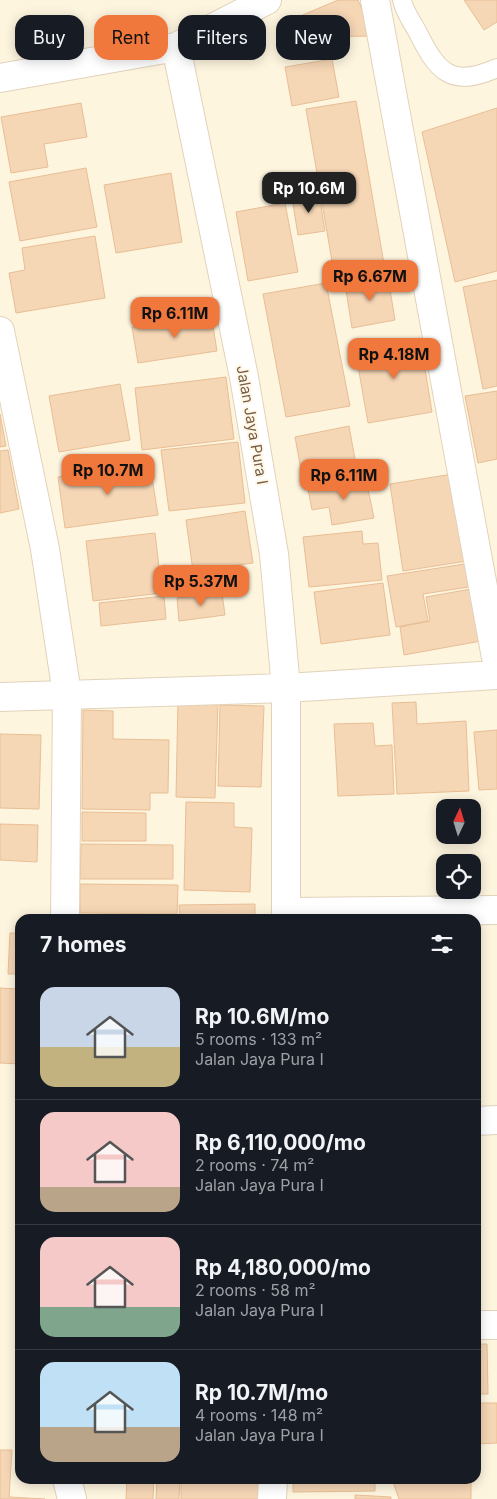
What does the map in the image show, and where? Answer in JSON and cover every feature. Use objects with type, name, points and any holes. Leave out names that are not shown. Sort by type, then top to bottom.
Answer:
[{"type":"street","points":[[0,78],[176,47],[267,0]]},
{"type":"street","points":[[375,0],[497,663]]},
{"type":"street","name":"Jalan Jaya Pura I","points":[[176,47],[244,378],[274,554],[286,688],[286,914]]},
{"type":"street","points":[[0,331],[45,549],[67,694],[65,914]]},
{"type":"street","points":[[0,697],[286,688],[497,675]]},
{"type":"street","points":[[356,914],[497,910]]},
{"type":"street","points":[[481,1121],[497,1120]]},
{"type":"street","points":[[481,1325],[497,1325]]},
{"type":"street","points":[[68,1484],[72,1499]]},
{"type":"street","points":[[272,1499],[273,1484]]},
{"type":"lane","points":[[402,0],[432,62],[456,78],[479,77],[497,68]]},
{"type":"building","points":[[338,0],[358,0],[374,36],[350,36],[350,15],[303,15]]},
{"type":"building","points":[[464,0],[497,0],[497,22],[484,30]]},
{"type":"building","points":[[332,60],[339,97],[292,106],[285,67]]},
{"type":"building","points":[[356,101],[384,264],[334,273],[306,109]]},
{"type":"building","points":[[81,103],[87,137],[44,144],[48,167],[11,173],[1,117]]},
{"type":"building","points":[[497,108],[497,271],[455,282],[422,132]]},
{"type":"building","points":[[86,168],[97,227],[20,241],[9,182]]},
{"type":"building","points":[[171,173],[182,242],[116,253],[104,185]]},
{"type":"building","points":[[319,194],[325,231],[298,235],[292,198]]},
{"type":"building","points":[[285,203],[298,272],[248,281],[236,212]]},
{"type":"building","points":[[95,236],[105,298],[16,313],[9,273],[25,270],[22,248]]},
{"type":"building","points":[[388,277],[395,320],[352,328],[345,284]]},
{"type":"building","points":[[497,280],[497,386],[483,389],[463,287]]},
{"type":"building","points":[[326,283],[350,406],[286,417],[263,294]]},
{"type":"building","points":[[211,314],[217,351],[138,363],[132,327]]},
{"type":"building","points":[[420,338],[432,412],[368,423],[355,349]]},
{"type":"building","points":[[226,377],[234,439],[142,450],[135,388]]},
{"type":"building","points":[[120,384],[130,440],[59,452],[49,396]]},
{"type":"building","points":[[497,391],[497,459],[478,463],[465,396]]},
{"type":"building","points":[[0,414],[6,446],[0,447]]},
{"type":"building","points":[[349,426],[358,476],[304,486],[295,437]]},
{"type":"building","points":[[238,442],[245,503],[169,511],[161,450]]},
{"type":"building","points":[[8,450],[19,509],[0,513],[0,451]]},
{"type":"building","points":[[150,465],[158,515],[65,528],[58,477]]},
{"type":"building","points":[[453,474],[467,561],[403,571],[390,484]]},
{"type":"building","points":[[366,479],[374,518],[332,525],[329,507],[312,510],[308,489]]},
{"type":"building","points":[[245,511],[253,563],[193,571],[186,520]]},
{"type":"building","points":[[362,531],[363,544],[378,543],[382,580],[309,587],[303,537]]},
{"type":"building","points":[[155,533],[162,593],[93,601],[86,541]]},
{"type":"building","points":[[471,563],[475,586],[423,594],[428,621],[396,627],[387,576]]},
{"type":"building","points":[[383,583],[390,635],[321,644],[314,592]]},
{"type":"building","points":[[471,589],[481,641],[404,655],[400,627],[430,621],[426,597]]},
{"type":"building","points":[[222,593],[225,615],[179,621],[177,598]]},
{"type":"building","points":[[164,596],[166,619],[101,626],[99,603]]},
{"type":"building","points":[[178,700],[218,702],[215,798],[176,797]]},
{"type":"building","points":[[416,702],[417,724],[466,721],[469,791],[397,794],[392,703]]},
{"type":"building","points":[[220,705],[264,706],[261,787],[218,786]]},
{"type":"building","points":[[83,710],[113,711],[113,739],[169,740],[168,793],[150,793],[150,810],[82,809]]},
{"type":"building","points":[[373,723],[375,746],[392,745],[394,794],[338,796],[334,724]]},
{"type":"building","points":[[497,730],[497,789],[479,790],[474,732]]},
{"type":"building","points":[[0,734],[41,735],[39,809],[0,808]]},
{"type":"building","points":[[186,802],[234,803],[234,827],[252,828],[250,892],[184,890]]},
{"type":"building","points":[[82,812],[146,813],[146,841],[82,841]]},
{"type":"building","points":[[0,824],[38,825],[37,862],[0,860]]},
{"type":"building","points":[[81,844],[173,845],[173,879],[80,879]]},
{"type":"building","points":[[80,884],[178,885],[177,914],[80,913]]},
{"type":"building","points":[[255,904],[255,914],[180,914],[179,905]]},
{"type":"building","points":[[10,933],[15,933],[15,974],[8,974]]},
{"type":"building","points":[[0,988],[15,989],[15,1064],[0,1063]]},
{"type":"building","points":[[481,1344],[487,1344],[488,1394],[481,1394]]},
{"type":"building","points":[[481,1403],[497,1403],[497,1443],[481,1444]]},
{"type":"building","points":[[0,1450],[12,1450],[9,1497],[45,1499],[0,1499]]},
{"type":"building","points":[[127,1484],[154,1484],[153,1499],[126,1499]]},
{"type":"building","points":[[157,1484],[180,1484],[179,1499],[156,1499]]},
{"type":"building","points":[[181,1484],[261,1484],[261,1499],[181,1499]]},
{"type":"building","points":[[293,1484],[375,1484],[375,1491],[293,1492]]},
{"type":"building","points":[[394,1484],[471,1484],[471,1499],[399,1499]]},
{"type":"building","points":[[355,1495],[391,1497],[391,1499],[355,1499]]}]
